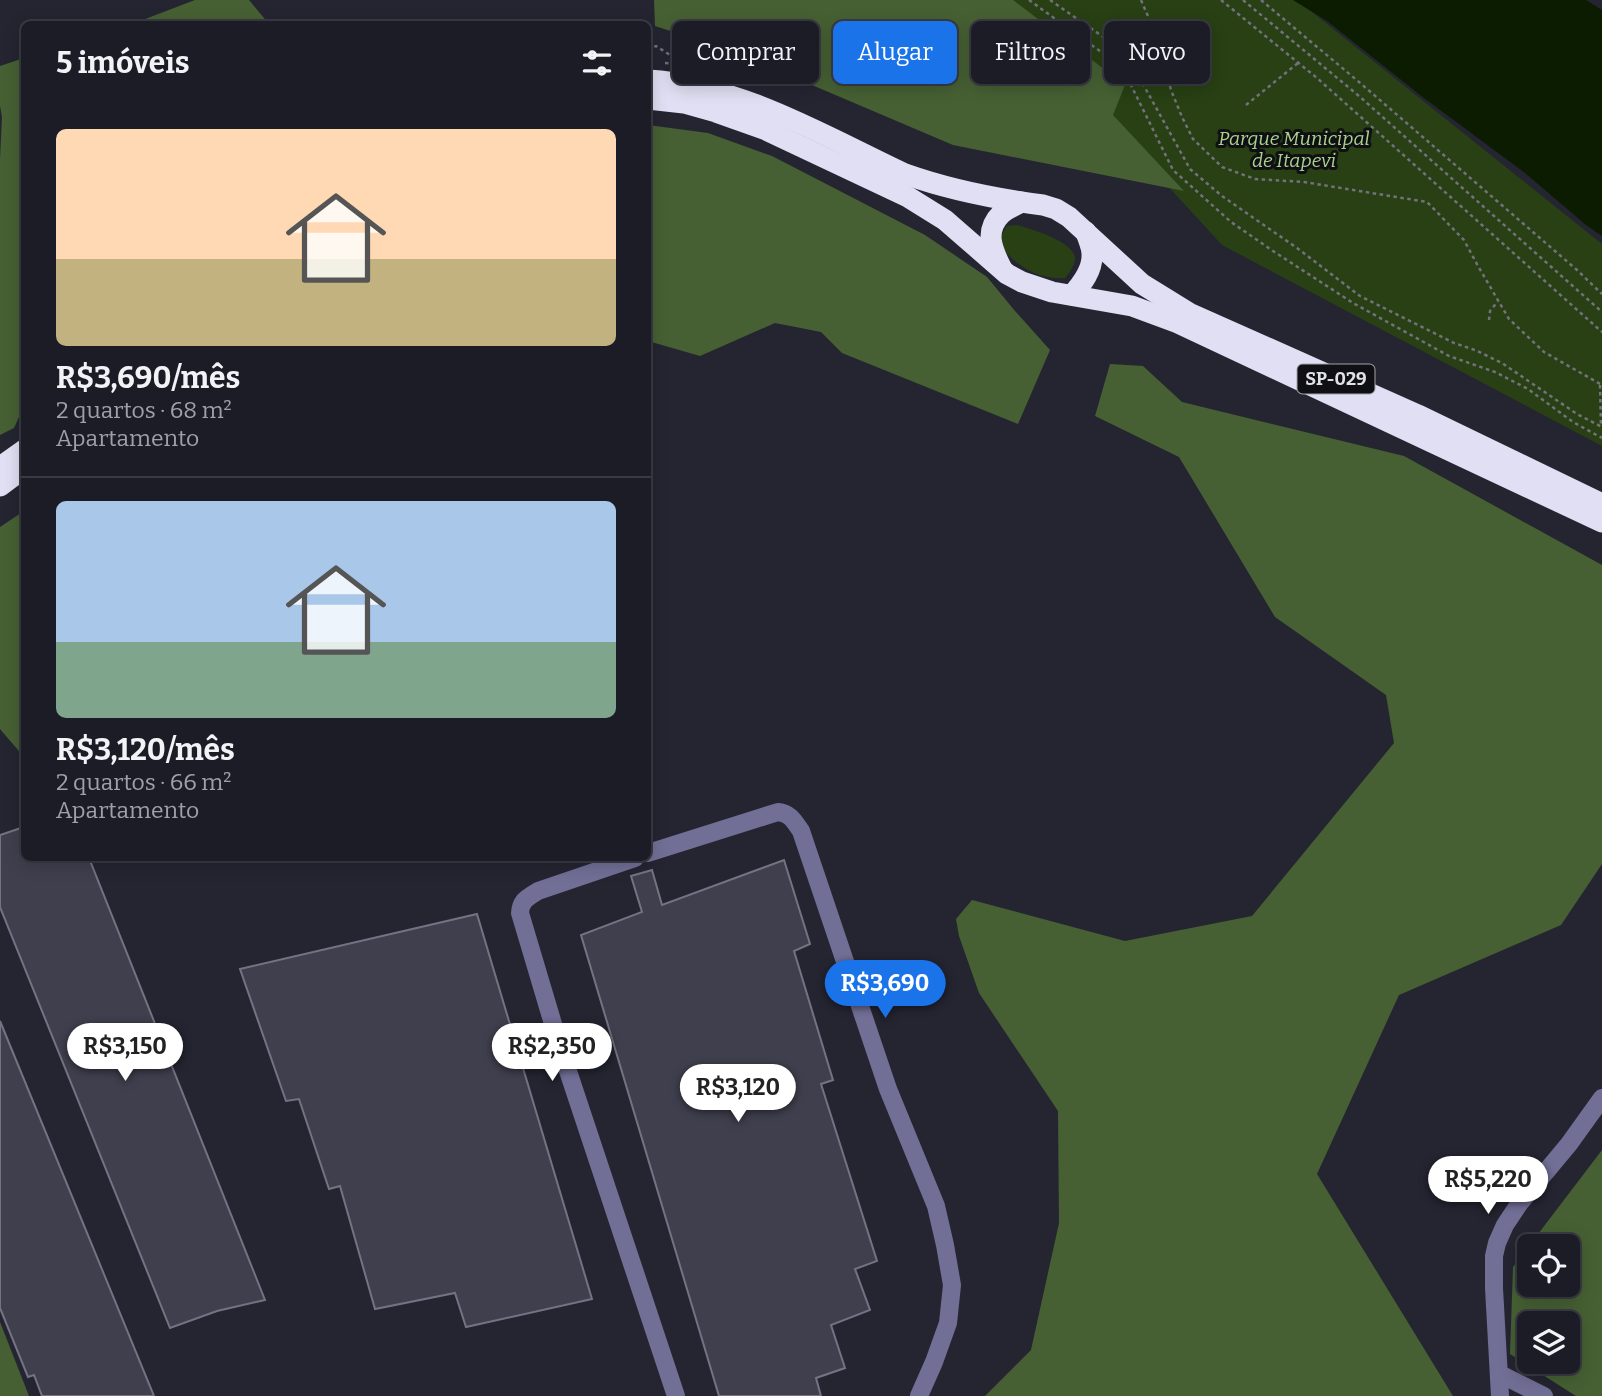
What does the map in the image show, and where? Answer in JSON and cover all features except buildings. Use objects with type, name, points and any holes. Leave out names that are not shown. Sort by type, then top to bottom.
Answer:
[{"type":"highway","name":"SP-029","points":[[651,80],[701,86],[734,96],[771,110],[905,174],[949,188],[1056,209],[1069,217],[1142,284],[1189,313],[1418,415],[1602,504]]},
{"type":"highway","name":"SP-029","points":[[651,99],[684,103],[764,129],[908,197],[945,220],[1003,270],[1022,282],[1036,288],[1132,306],[1178,323],[1602,522]]},
{"type":"highway","points":[[1003,270],[993,252],[991,236],[994,224],[1002,213],[1021,202]]},
{"type":"highway","points":[[1072,295],[1083,283],[1092,256],[1086,232]]},
{"type":"highway","points":[[0,467],[21,452]]},
{"type":"highway","points":[[0,486],[21,470]]},
{"type":"street","points":[[651,852],[778,812],[786,813],[801,831],[888,1089],[936,1206],[946,1245],[952,1285],[948,1323],[919,1396]]},
{"type":"street","points":[[626,861],[538,891],[520,905],[520,913],[559,1044],[676,1396]]},
{"type":"street","points":[[1500,1396],[1494,1288],[1494,1255],[1497,1242],[1519,1204],[1569,1144],[1602,1098]]},
{"type":"street","points":[[1500,1374],[1544,1396]]},
{"type":"path","points":[[1029,0],[1104,54],[1125,73],[1173,170],[1231,222],[1353,303],[1449,356],[1495,372],[1528,389],[1573,422],[1602,438]]},
{"type":"path","points":[[1050,0],[1102,36],[1133,66],[1190,169],[1222,196],[1360,296],[1454,343],[1502,363],[1577,414],[1601,427],[1601,385],[1544,352],[1509,318],[1464,240],[1427,202],[1304,182],[1255,179],[1222,167],[1193,139],[1182,117],[1171,90],[1157,37],[1141,0]]},
{"type":"path","points":[[1221,0],[1298,63],[1602,332]]},
{"type":"path","points":[[1243,0],[1359,96],[1602,312]]},
{"type":"path","points":[[1261,0],[1602,294]]},
{"type":"path","points":[[651,48],[656,46],[683,64],[662,63]]},
{"type":"path","points":[[1246,105],[1298,63]]},
{"type":"path","points":[[1489,320],[1490,311],[1498,301]]},
{"type":"green space","points":[[195,0],[249,0],[266,21],[140,21]]},
{"type":"green space","points":[[654,0],[1013,0],[1041,21],[971,21],[971,84],[1090,84],[1090,58],[1104,69],[1104,84],[1125,85],[1113,115],[1184,191],[953,145],[810,84],[819,84],[819,21],[672,21],[672,32],[655,26]]},
{"type":"green space","name":"Parque Municipal de Itapevi","points":[[997,0],[1297,0],[1602,244],[1602,446],[1222,245],[1074,84],[1090,84],[1090,21],[1016,21]]},
{"type":"green space","points":[[21,59],[21,413],[14,428],[0,435],[2,117],[0,66]]},
{"type":"green space","points":[[651,125],[708,133],[772,156],[925,235],[987,277],[1050,350],[1018,424],[842,353],[821,332],[775,323],[700,356],[651,342]]},
{"type":"green space","points":[[1017,225],[1059,241],[1073,252],[1074,263],[1065,278],[1037,274],[1006,253],[1000,245],[1002,234],[1007,226]]},
{"type":"green space","points":[[1110,364],[1143,366],[1182,402],[1404,456],[1602,565],[1602,864],[1561,925],[1399,995],[1317,1174],[1453,1396],[985,1396],[1031,1350],[1059,1223],[1058,1111],[979,993],[959,936],[956,919],[972,900],[1125,941],[1252,916],[1394,743],[1386,695],[1275,617],[1179,457],[1095,416]]},
{"type":"green space","points":[[21,513],[21,754],[0,729],[0,527]]},
{"type":"green space","points":[[1602,1150],[1602,1396],[1576,1396],[1541,1374],[1580,1374],[1580,1311],[1517,1311],[1517,1358],[1510,1354],[1513,1267],[1517,1262],[1517,1297],[1580,1297],[1580,1234],[1538,1234]]},
{"type":"green space","points":[[0,1322],[29,1396],[0,1396]]},
{"type":"shaded area","points":[[1293,0],[1586,0],[1602,10],[1602,236],[1525,173],[1327,21]]}]
